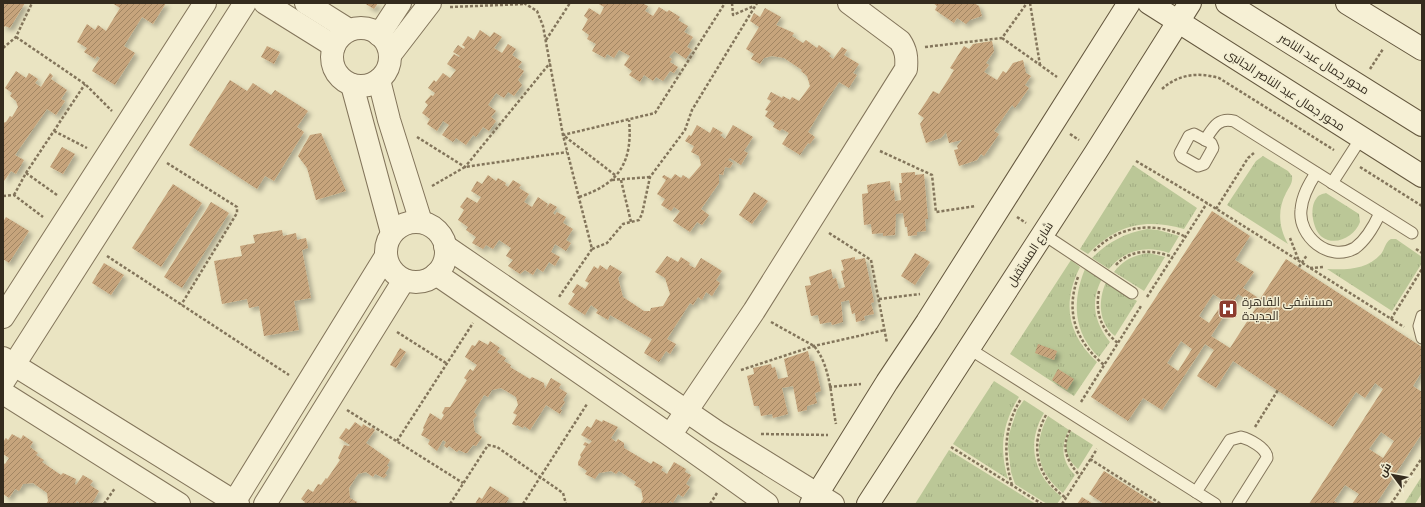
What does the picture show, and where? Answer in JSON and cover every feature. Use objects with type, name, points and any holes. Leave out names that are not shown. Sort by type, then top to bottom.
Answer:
[{"type":"street","points":[[3,316],[58,228],[205,3]]},
{"type":"street","points":[[245,3],[150,153],[7,369],[235,503],[304,385],[386,256],[387,244],[392,233],[405,224],[421,222],[430,225],[437,230],[445,246],[687,412],[821,501],[846,435],[890,377],[1130,3]]},
{"type":"street","points":[[265,3],[334,46]]},
{"type":"street","points":[[306,3],[349,30]]},
{"type":"street","points":[[379,34],[400,3]]},
{"type":"street","points":[[671,434],[754,311],[811,221],[859,141],[902,78],[907,64],[905,49],[900,41],[849,3]]},
{"type":"street","name":"محور جمال عبد الناصر الجانبى","points":[[1149,3],[1422,176]]},
{"type":"street","name":"شارع المستقبل","points":[[868,504],[1096,152],[1190,3]]},
{"type":"street","name":"محور جمال عبد الناصر","points":[[1227,3],[1422,125]]},
{"type":"street","points":[[1347,3],[1422,49]]},
{"type":"street","points":[[390,55],[428,6]]},
{"type":"street","points":[[365,28],[379,34],[385,40],[390,55],[389,64],[380,80],[366,86],[352,85],[338,77],[334,70],[332,58],[334,46],[340,37],[349,30],[365,28]]},
{"type":"street","points":[[380,80],[389,120],[421,222]]},
{"type":"street","points":[[352,85],[392,233]]},
{"type":"street","points":[[386,256],[394,273],[404,280],[418,282],[436,274],[444,261],[445,246]]},
{"type":"street","points":[[436,274],[598,387],[671,434],[767,504]]},
{"type":"street","points":[[265,504],[404,280]]},
{"type":"street","points":[[3,393],[179,504]]},
{"type":"lane","points":[[1205,140],[1215,124],[1224,120],[1234,121],[1412,233]]},
{"type":"lane","points":[[1332,183],[1361,138]]},
{"type":"lane","points":[[1316,173],[1306,191],[1301,210],[1301,220],[1306,234],[1317,244],[1331,251],[1340,252],[1355,248],[1367,236],[1380,214]]},
{"type":"lane","points":[[1043,234],[1132,293]]},
{"type":"lane","points":[[1422,316],[1419,326],[1422,338]]},
{"type":"lane","points":[[968,348],[1215,504]]},
{"type":"lane","points":[[1196,492],[1230,440],[1237,437],[1247,439],[1265,451],[1267,458],[1238,504]]},
{"type":"path","points":[[3,48],[16,37],[32,3]]},
{"type":"path","points":[[546,40],[570,3]]},
{"type":"path","points":[[563,135],[656,113],[725,3]]},
{"type":"path","points":[[732,3],[733,16],[756,4]]},
{"type":"path","points":[[1002,38],[1029,3]]},
{"type":"path","points":[[1029,3],[1040,65]]},
{"type":"path","points":[[428,6],[525,4],[537,12],[543,26],[563,135],[592,249]]},
{"type":"path","points":[[546,316],[592,249],[607,243],[623,224],[639,220],[642,214],[650,177],[685,130],[692,110],[756,4]]},
{"type":"path","points":[[1359,86],[1394,32]]},
{"type":"path","points":[[16,37],[85,84],[126,126]]},
{"type":"path","points":[[905,49],[1002,38],[1074,90]]},
{"type":"path","points":[[414,196],[465,167],[550,63]]},
{"type":"path","points":[[1159,92],[1169,83],[1187,75],[1206,74],[1219,78],[1422,206]]},
{"type":"path","points":[[14,195],[26,173],[85,84]]},
{"type":"path","points":[[389,120],[465,167],[567,152]]},
{"type":"path","points":[[579,197],[598,191],[612,180],[626,160],[631,140],[629,120]]},
{"type":"path","points":[[1053,123],[1096,152]]},
{"type":"path","points":[[54,131],[105,158]]},
{"type":"path","points":[[563,135],[615,175]]},
{"type":"path","points":[[859,141],[932,175],[936,212],[975,206],[1000,205],[1043,234]]},
{"type":"path","points":[[1216,208],[1250,155],[1261,151]]},
{"type":"path","points":[[150,153],[237,206],[237,213],[181,305]]},
{"type":"path","points":[[1136,161],[1216,208],[1408,330]]},
{"type":"path","points":[[26,173],[73,207]]},
{"type":"path","points":[[612,180],[650,177]]},
{"type":"path","points":[[621,180],[631,222]]},
{"type":"path","points":[[3,196],[14,195],[58,228]]},
{"type":"path","points":[[1080,476],[1067,459],[1064,447],[1076,416],[1104,365],[1207,203]]},
{"type":"path","points":[[811,221],[871,260],[885,330],[890,377],[829,387]]},
{"type":"path","points":[[1104,365],[1085,347],[1079,336],[1073,312],[1075,286],[1085,262],[1105,242],[1131,229],[1153,227],[1165,228],[1186,236]]},
{"type":"path","points":[[1288,235],[1300,261]]},
{"type":"path","points":[[90,245],[304,385]]},
{"type":"path","points":[[1118,343],[1106,332],[1098,312],[1099,292],[1107,276],[1118,262],[1135,253],[1154,251],[1173,257]]},
{"type":"path","points":[[1391,319],[1422,269]]},
{"type":"path","points":[[879,299],[920,294]]},
{"type":"path","points":[[397,441],[446,363],[484,307]]},
{"type":"path","points":[[754,311],[814,346],[823,360],[829,387],[846,435],[754,433]]},
{"type":"path","points":[[380,320],[446,363]]},
{"type":"path","points":[[738,371],[814,346],[885,330]]},
{"type":"path","points":[[1012,485],[1006,455],[1006,435],[1012,416],[1030,386]]},
{"type":"path","points":[[523,504],[598,387]]},
{"type":"path","points":[[1247,439],[1278,390]]},
{"type":"path","points":[[330,400],[463,484]]},
{"type":"path","points":[[1055,402],[1039,430],[1037,439],[1037,457],[1039,466],[1048,481],[1066,498]]},
{"type":"path","points":[[1062,504],[1106,435]]},
{"type":"path","points":[[450,504],[488,445],[497,448],[564,493],[566,504]]},
{"type":"path","points":[[951,447],[1042,504]]},
{"type":"path","points":[[1391,504],[1422,458]]},
{"type":"path","points":[[1090,459],[1161,504]]},
{"type":"green space","points":[[1263,156],[1288,171],[1292,176],[1291,183],[1283,199],[1280,212],[1281,225],[1288,244],[1227,205],[1256,161]]},
{"type":"green space","points":[[1133,165],[1197,208],[1184,229],[1156,224],[1132,226],[1110,236],[1088,254],[1080,249]]},
{"type":"green space","points":[[1326,193],[1359,214],[1360,222],[1358,227],[1349,236],[1339,240],[1327,240],[1322,237],[1314,224],[1312,213],[1314,203],[1318,197]]},
{"type":"green space","points":[[1147,229],[1158,230],[1179,236],[1169,253],[1152,249],[1136,251],[1121,257],[1109,269],[1092,258],[1104,247],[1117,239],[1131,233]]},
{"type":"green space","points":[[1391,239],[1396,239],[1422,257],[1422,263],[1392,311],[1327,269],[1349,269],[1363,266],[1381,254],[1387,242]]},
{"type":"green space","points":[[1149,253],[1165,257],[1144,291],[1114,272],[1121,264],[1129,259],[1138,255]]},
{"type":"green space","points":[[1071,260],[1080,267],[1074,280],[1071,293],[1070,318],[1079,340],[1097,362],[1074,396],[1010,354]]},
{"type":"green space","points":[[1085,269],[1102,279],[1098,287],[1095,303],[1097,319],[1100,327],[1110,342],[1099,357],[1090,348],[1084,337],[1077,316],[1078,292]]},
{"type":"green space","points":[[1106,282],[1137,301],[1115,336],[1105,325],[1101,311],[1103,289]]},
{"type":"green space","points":[[994,381],[1019,397],[1009,417],[1004,437],[1003,447],[1005,468],[1008,479],[953,444]]},
{"type":"green space","points":[[1024,400],[1044,413],[1038,424],[1035,436],[1035,458],[1044,479],[1052,489],[1062,497],[1057,504],[1047,504],[1015,484],[1011,472],[1008,447],[1009,434],[1017,410]]},
{"type":"green space","points":[[1048,416],[1069,430],[1064,442],[1064,454],[1067,465],[1075,475],[1063,493],[1047,476],[1040,458],[1040,438]]},
{"type":"green space","points":[[1071,431],[1093,445],[1078,469],[1068,456],[1066,447],[1068,436]]},
{"type":"green space","points":[[949,450],[1036,504],[915,504]]},
{"type":"green space","points":[[1422,476],[1422,493],[1415,504],[1404,504]]},
{"type":"building","points":[[3,3],[25,3],[10,28],[5,26],[3,29]]},
{"type":"building","points":[[112,3],[166,3],[153,24],[142,17],[124,46],[135,53],[115,85],[92,71],[100,58],[97,56],[95,59],[84,52],[87,48],[77,42],[87,24],[95,30],[98,25],[106,31],[120,8]]},
{"type":"building","points":[[364,3],[378,3],[374,9]]},
{"type":"building","points":[[597,3],[642,3],[648,6],[645,11],[653,16],[659,7],[667,12],[669,10],[680,17],[678,20],[688,26],[684,32],[693,37],[687,47],[692,50],[686,59],[674,51],[669,57],[672,59],[670,62],[678,67],[674,73],[670,71],[663,81],[656,77],[653,81],[644,75],[640,82],[629,75],[632,71],[624,65],[630,56],[619,50],[614,58],[607,54],[605,58],[592,51],[596,44],[587,39],[589,35],[582,30],[588,19],[584,16],[589,8],[600,15],[604,7]]},
{"type":"building","points":[[933,3],[974,3],[979,6],[982,16],[970,20],[966,24],[957,18],[954,23],[935,10],[937,6]]},
{"type":"building","points":[[765,8],[781,17],[776,25],[794,33],[792,36],[803,43],[806,40],[817,48],[819,45],[831,54],[829,56],[833,59],[842,47],[847,50],[844,55],[859,64],[853,73],[857,75],[849,88],[839,82],[824,105],[808,132],[815,137],[810,144],[808,143],[800,155],[782,144],[789,133],[782,129],[780,131],[773,127],[775,123],[765,116],[768,111],[765,110],[771,101],[767,99],[771,92],[782,98],[783,96],[790,100],[792,97],[799,101],[810,86],[807,76],[801,71],[802,70],[784,58],[772,56],[764,58],[760,64],[751,59],[754,54],[746,49],[759,27],[750,21],[754,13],[760,17]]},
{"type":"building","points":[[480,30],[490,37],[494,32],[502,37],[494,48],[502,53],[508,44],[516,49],[512,55],[522,62],[518,67],[524,71],[518,80],[522,85],[514,96],[508,92],[504,98],[496,93],[488,105],[496,111],[491,117],[496,121],[489,131],[483,127],[476,137],[473,135],[466,145],[456,138],[453,142],[442,135],[449,125],[443,121],[437,131],[427,124],[430,119],[422,113],[428,105],[425,102],[435,93],[428,88],[434,80],[436,82],[443,73],[450,78],[456,70],[447,64],[454,54],[459,57],[460,56],[453,52],[458,45],[464,49],[465,47],[462,45],[468,36],[474,40]]},
{"type":"building","points":[[992,41],[994,51],[986,63],[989,65],[984,72],[997,80],[1003,71],[1006,73],[1013,63],[1023,60],[1026,73],[1031,76],[1025,85],[1029,88],[1015,108],[1012,105],[994,131],[999,134],[984,156],[981,154],[977,160],[959,166],[954,150],[958,149],[957,146],[962,140],[949,143],[946,132],[941,138],[926,143],[920,124],[924,118],[918,114],[933,91],[939,94],[954,70],[950,68],[964,46],[969,49],[973,44]]},
{"type":"building","points":[[267,46],[280,52],[274,64],[261,57]]},
{"type":"building","points":[[16,71],[26,78],[29,73],[38,79],[35,83],[41,87],[50,73],[53,76],[51,79],[67,90],[61,99],[65,101],[56,115],[47,109],[15,155],[24,160],[16,174],[11,171],[4,181],[3,123],[6,122],[10,116],[12,117],[18,107],[16,101],[10,96],[12,93],[5,88]]},
{"type":"building","points":[[230,80],[247,91],[253,83],[271,95],[275,90],[308,111],[297,127],[304,132],[274,181],[265,176],[257,189],[189,145]]},
{"type":"building","points":[[697,125],[710,133],[713,127],[723,133],[720,135],[725,139],[733,125],[753,137],[744,151],[748,153],[741,165],[730,158],[728,160],[733,163],[730,168],[725,167],[723,175],[719,174],[719,183],[701,209],[709,215],[702,225],[697,222],[690,232],[673,221],[680,211],[674,207],[671,211],[661,205],[665,199],[657,194],[666,180],[662,177],[664,175],[671,179],[675,174],[681,178],[683,175],[689,179],[701,165],[699,156],[691,152],[694,146],[685,141],[689,135],[691,136]]},
{"type":"building","points":[[321,133],[346,191],[316,200],[307,168],[298,156],[310,135]]},
{"type":"building","points":[[62,147],[75,154],[63,174],[50,167]]},
{"type":"building","points":[[915,172],[915,175],[924,174],[928,219],[925,219],[926,231],[917,232],[917,235],[908,236],[903,213],[896,214],[895,235],[883,236],[883,233],[872,234],[871,224],[864,225],[862,194],[868,193],[867,185],[890,181],[891,191],[894,190],[895,201],[901,200],[899,183],[902,183],[901,173]]},
{"type":"building","points":[[488,175],[496,181],[498,178],[506,183],[505,185],[508,187],[513,180],[521,185],[519,188],[529,194],[524,202],[532,207],[538,197],[548,204],[545,209],[550,203],[557,207],[553,213],[555,215],[557,212],[566,217],[563,223],[573,229],[566,240],[571,243],[566,251],[555,244],[551,252],[560,257],[555,266],[549,262],[543,272],[537,268],[533,275],[525,270],[520,274],[508,266],[513,260],[506,256],[511,248],[499,240],[493,249],[486,245],[483,249],[472,243],[476,237],[466,230],[468,227],[458,220],[464,210],[460,207],[467,197],[477,203],[481,197],[471,191],[477,181],[482,184]]},
{"type":"building","points":[[173,184],[202,203],[161,267],[132,248]]},
{"type":"building","points":[[754,192],[768,201],[752,224],[739,215]]},
{"type":"building","points":[[211,202],[229,213],[182,288],[164,277]]},
{"type":"building","points":[[1212,211],[1250,236],[1235,260],[1254,272],[1243,288],[1260,299],[1286,259],[1422,347],[1422,371],[1413,386],[1422,392],[1422,433],[1376,504],[1352,504],[1359,494],[1345,485],[1334,501],[1339,504],[1309,504],[1383,389],[1375,383],[1365,398],[1356,392],[1333,427],[1233,361],[1216,388],[1197,376],[1214,350],[1205,344],[1162,410],[1143,398],[1128,421],[1091,397]],"holes":[[[1213,294],[1224,301],[1209,323],[1199,316]],[[1238,294],[1257,306],[1230,348],[1211,336]],[[1181,341],[1192,349],[1178,371],[1167,363]],[[1381,432],[1394,441],[1383,458],[1369,449]]]},
{"type":"building","points":[[6,217],[29,231],[9,263],[3,259],[3,222]]},
{"type":"building","points":[[282,230],[283,236],[296,233],[297,240],[306,238],[308,248],[302,250],[311,298],[294,301],[299,330],[264,336],[259,306],[249,308],[247,299],[222,304],[214,261],[242,256],[240,246],[255,243],[253,235]]},
{"type":"building","points":[[915,253],[930,262],[915,285],[901,276]]},
{"type":"building","points":[[667,256],[678,262],[681,257],[690,263],[689,265],[695,268],[701,258],[722,271],[716,280],[720,283],[712,296],[706,292],[702,300],[698,297],[693,305],[690,303],[667,339],[676,344],[670,354],[666,351],[659,362],[644,353],[652,339],[610,315],[608,320],[596,313],[598,310],[591,305],[585,315],[568,304],[575,294],[572,292],[577,284],[585,289],[589,283],[585,281],[594,266],[598,269],[600,265],[607,270],[610,265],[622,272],[618,278],[623,297],[644,311],[650,311],[651,308],[663,306],[670,294],[665,278],[655,272]]},
{"type":"building","points":[[855,257],[855,260],[865,258],[874,302],[871,303],[874,314],[864,316],[865,320],[856,322],[855,313],[852,314],[849,300],[841,302],[843,322],[832,325],[831,322],[820,324],[818,315],[811,316],[805,286],[811,285],[809,277],[831,269],[833,279],[836,278],[839,289],[845,287],[841,271],[844,270],[841,260]]},
{"type":"building","points":[[104,263],[124,275],[111,295],[92,283]]},
{"type":"building","points":[[479,340],[488,345],[490,341],[500,348],[497,352],[506,358],[504,361],[511,365],[510,367],[530,379],[532,377],[544,383],[545,389],[551,378],[561,384],[559,388],[567,393],[563,400],[565,402],[560,409],[562,410],[560,414],[546,405],[530,430],[524,426],[523,428],[517,425],[516,426],[512,424],[517,415],[513,413],[518,405],[516,397],[501,388],[492,390],[488,397],[484,395],[474,412],[477,415],[473,420],[475,432],[482,437],[476,446],[473,445],[467,453],[459,450],[457,452],[449,446],[447,448],[444,446],[446,442],[443,440],[437,451],[428,444],[430,440],[421,435],[424,429],[423,428],[430,413],[441,420],[444,415],[442,413],[445,407],[450,407],[467,380],[464,378],[470,369],[473,371],[477,365],[465,357],[472,345],[475,346]]},
{"type":"building","points":[[1038,344],[1057,351],[1054,360],[1035,353]]},
{"type":"building","points":[[400,348],[406,352],[396,368],[390,365]]},
{"type":"building","points":[[808,351],[810,361],[814,361],[821,391],[815,393],[817,403],[807,406],[807,410],[798,412],[793,386],[782,388],[788,414],[773,418],[772,414],[761,416],[759,406],[754,406],[747,376],[754,374],[753,368],[771,364],[772,368],[775,367],[778,379],[788,377],[784,359]]},
{"type":"building","points":[[1058,369],[1074,379],[1067,390],[1052,380]]},
{"type":"building","points":[[596,419],[602,422],[603,420],[618,427],[611,438],[616,442],[618,439],[624,443],[624,448],[651,464],[653,461],[663,467],[661,470],[667,474],[674,462],[686,469],[685,472],[691,475],[686,484],[690,487],[683,497],[678,494],[673,503],[670,501],[669,504],[640,504],[643,499],[641,489],[634,485],[636,482],[619,471],[616,474],[611,471],[599,473],[595,479],[585,474],[587,471],[578,465],[578,462],[581,457],[580,455],[586,446],[583,445],[585,442],[589,444],[592,441],[581,435],[587,426],[591,428]]},
{"type":"building","points":[[355,422],[362,427],[363,424],[371,429],[372,427],[375,430],[366,443],[390,460],[387,466],[389,467],[385,474],[387,475],[384,478],[375,474],[373,477],[366,472],[358,474],[349,488],[350,498],[357,502],[356,504],[304,504],[305,502],[301,499],[308,489],[313,492],[318,484],[321,485],[326,478],[327,479],[340,460],[338,458],[344,445],[350,445],[339,438],[346,428],[349,430]]},
{"type":"building","points":[[12,434],[21,439],[23,435],[33,442],[30,447],[38,453],[36,455],[44,460],[42,462],[61,475],[63,473],[76,479],[76,485],[83,475],[93,481],[90,485],[99,491],[92,504],[81,504],[77,501],[75,504],[46,504],[48,501],[47,493],[33,483],[23,484],[19,491],[15,489],[9,498],[3,494],[3,463],[5,464],[9,458],[3,454],[3,442],[6,438],[8,440]]},
{"type":"building","points":[[1104,471],[1156,504],[1104,504],[1089,494]]},
{"type":"building","points":[[490,486],[509,498],[506,504],[475,504],[479,497],[482,499]]},
{"type":"building","points":[[1082,497],[1093,504],[1077,504]]},
{"type":"place","name":"مستشفى القاهرة الجديدة","points":[[1228,309]]}]
